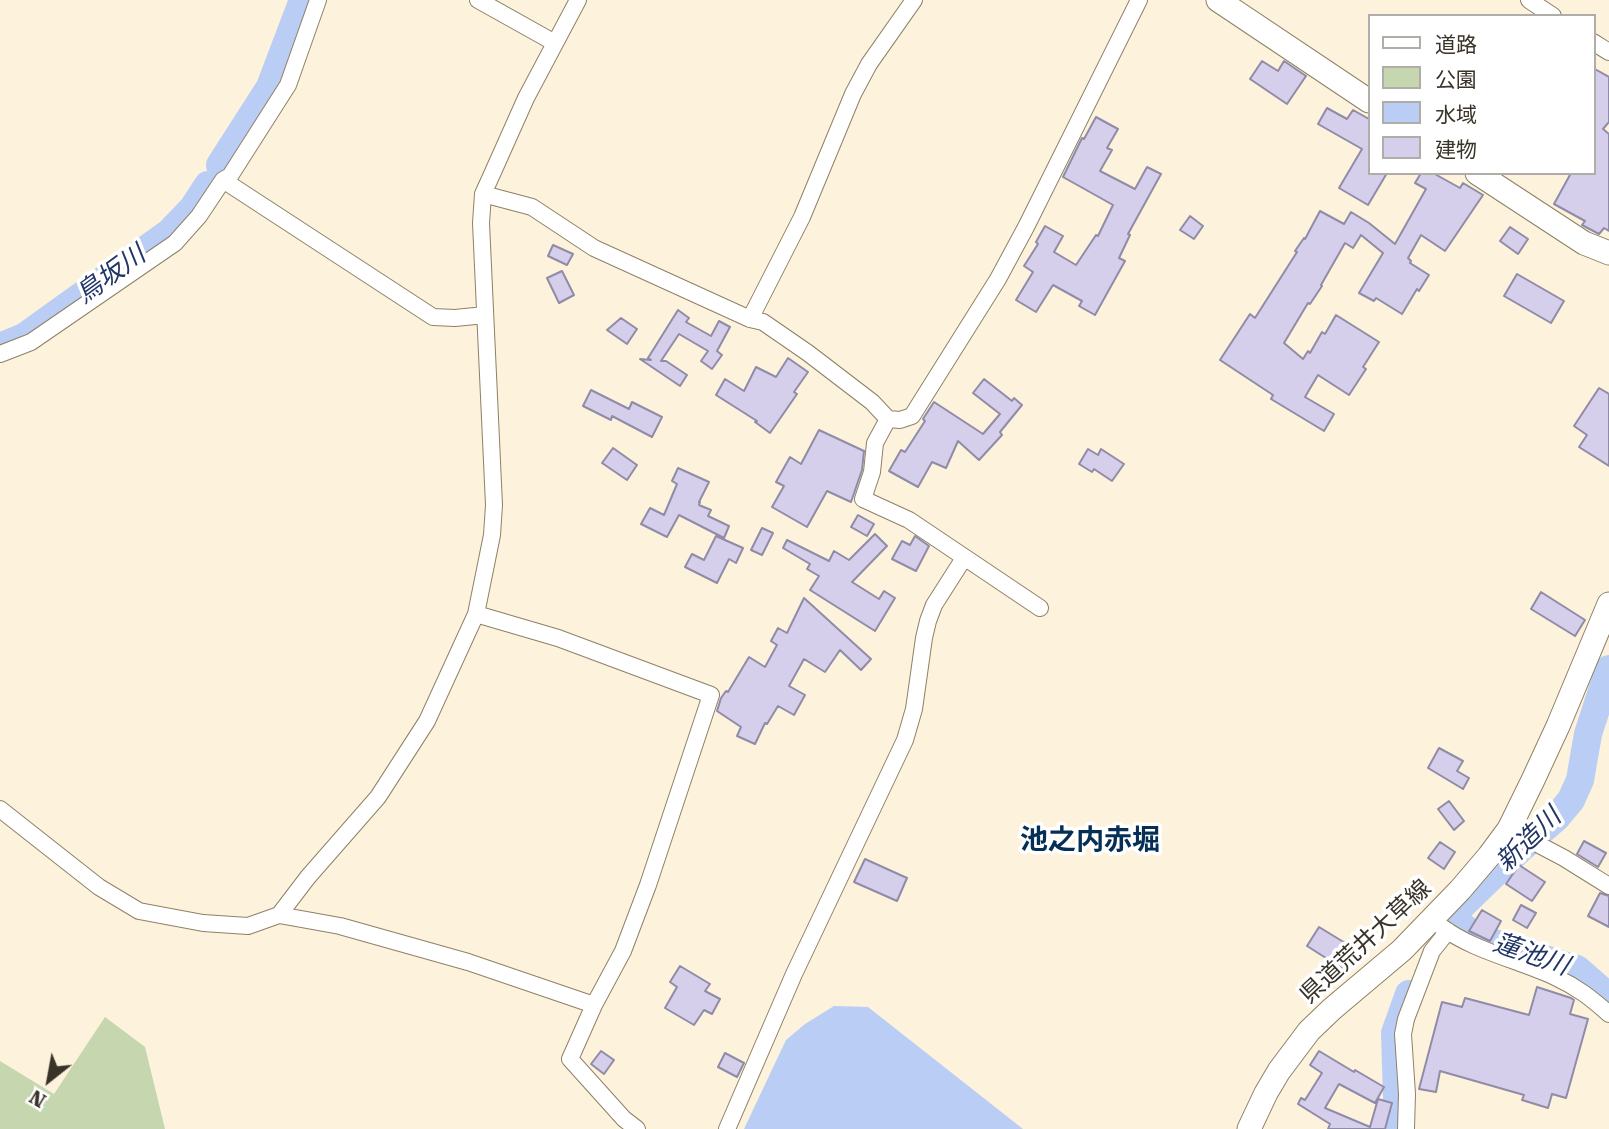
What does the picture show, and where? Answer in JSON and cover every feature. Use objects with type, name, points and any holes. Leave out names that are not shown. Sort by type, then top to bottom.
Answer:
[{"type":"main road","points":[[1218,0],[1368,100]]},
{"type":"main road","points":[[1480,175],[1584,243],[1609,253]]},
{"type":"main road","name":"県道荒井大草線","points":[[1249,1129],[1279,1071],[1309,1031],[1402,950],[1439,925],[1460,890],[1509,829],[1558,726],[1609,604]]},
{"type":"street","points":[[0,354],[31,342],[175,243],[200,216],[223,180],[230,176],[288,85],[318,0]]},
{"type":"street","points":[[478,0],[555,43]]},
{"type":"street","points":[[279,915],[308,877],[378,797],[427,721],[476,614],[492,535],[494,505],[481,223],[483,194],[526,98],[578,0]]},
{"type":"street","points":[[750,319],[802,217],[853,94],[869,64],[914,0]]},
{"type":"street","points":[[483,194],[532,207],[594,248],[750,319],[763,322],[873,402],[888,419],[900,420],[912,415],[998,279],[1139,0]]},
{"type":"street","points":[[1529,0],[1550,14]]},
{"type":"street","points":[[223,180],[433,317],[485,315]]},
{"type":"street","points":[[888,419],[875,443],[873,472],[863,499],[909,520],[1040,608]]},
{"type":"street","points":[[727,1129],[794,974],[905,740],[914,709],[924,638],[934,605],[964,558]]},
{"type":"street","points":[[476,614],[558,638],[710,695],[623,951],[594,1005],[570,1059],[624,1119],[637,1129]]},
{"type":"street","points":[[0,809],[99,887],[139,911],[203,923],[248,926],[279,915],[340,926],[468,962],[594,1005]]},
{"type":"street","points":[[1509,829],[1609,886]]},
{"type":"street","points":[[1406,1129],[1407,1094],[1403,1034],[1439,925],[1479,948],[1553,976],[1588,996],[1609,1014]]},
{"type":"green space","points":[[105,1017],[145,1047],[165,1129],[0,1129],[0,1061],[54,1094]]},
{"type":"water","points":[[834,1006],[868,1007],[1023,1129],[744,1129],[786,1040]]},
{"type":"building","points":[[1262,61],[1278,71],[1284,61],[1306,76],[1287,104],[1250,79]]},
{"type":"building","points":[[1595,69],[1609,77],[1609,122],[1603,129],[1609,134],[1609,231],[1604,228],[1599,234],[1582,225],[1585,221],[1554,204],[1570,175],[1595,175]]},
{"type":"building","points":[[1327,108],[1347,119],[1353,110],[1368,118],[1368,175],[1386,175],[1368,205],[1339,188],[1362,149],[1318,124]]},
{"type":"building","points":[[1096,117],[1118,129],[1107,148],[1112,150],[1100,171],[1135,189],[1147,167],[1161,174],[1128,234],[1130,235],[1119,258],[1125,261],[1095,315],[1079,306],[1082,301],[1053,285],[1036,312],[1016,300],[1033,272],[1024,266],[1038,244],[1036,242],[1045,226],[1063,236],[1054,252],[1076,265],[1096,235],[1098,236],[1113,205],[1063,177],[1082,138],[1084,139]]},
{"type":"building","points":[[1420,175],[1437,175],[1460,188],[1463,183],[1483,195],[1445,251],[1421,235],[1408,258],[1410,263],[1429,275],[1402,314],[1376,298],[1374,301],[1359,293],[1383,253],[1361,235],[1353,248],[1345,243],[1322,286],[1310,304],[1308,303],[1284,343],[1303,359],[1308,351],[1310,353],[1322,332],[1325,334],[1336,315],[1379,342],[1349,395],[1318,375],[1305,397],[1334,414],[1324,431],[1271,399],[1273,395],[1220,360],[1250,314],[1255,318],[1320,211],[1344,224],[1351,212],[1395,244],[1426,189],[1415,183]]},
{"type":"building","points":[[1190,216],[1203,226],[1194,239],[1180,230]]},
{"type":"building","points":[[1510,227],[1528,239],[1518,254],[1500,241]]},
{"type":"building","points":[[553,245],[573,254],[567,265],[548,256]]},
{"type":"building","points":[[562,271],[574,295],[559,303],[547,278]]},
{"type":"building","points":[[1517,274],[1564,301],[1551,323],[1504,296]]},
{"type":"building","points":[[678,310],[689,318],[686,322],[711,336],[719,321],[730,327],[717,351],[722,355],[712,369],[701,361],[708,351],[679,334],[661,361],[666,361],[687,375],[680,386],[640,359],[651,360],[648,358]]},
{"type":"building","points":[[621,318],[637,329],[627,344],[607,330]]},
{"type":"building","points":[[788,358],[808,372],[794,392],[797,394],[770,433],[755,422],[757,421],[716,395],[725,379],[744,391],[756,367],[776,377]]},
{"type":"building","points":[[984,379],[1012,401],[1014,398],[1022,405],[1000,432],[1002,435],[979,460],[958,441],[946,468],[932,462],[918,487],[889,471],[901,450],[905,452],[934,402],[983,434],[1000,414],[973,393]]},
{"type":"building","points":[[1599,388],[1609,394],[1609,466],[1579,447],[1587,435],[1574,426]]},
{"type":"building","points":[[591,390],[629,409],[632,402],[662,417],[652,437],[612,416],[611,420],[583,406]]},
{"type":"building","points":[[819,430],[864,451],[862,470],[851,502],[827,491],[807,527],[772,507],[784,486],[776,482],[790,457],[801,464]]},
{"type":"building","points":[[613,448],[637,465],[627,480],[602,463]]},
{"type":"building","points":[[1088,449],[1098,455],[1101,449],[1124,464],[1112,481],[1094,469],[1092,472],[1079,464]]},
{"type":"building","points":[[678,468],[709,482],[699,505],[711,510],[708,516],[729,526],[724,538],[679,515],[667,537],[641,524],[650,508],[664,515],[677,484],[672,481]]},
{"type":"building","points":[[858,515],[874,524],[867,536],[851,527]]},
{"type":"building","points":[[762,528],[773,533],[762,555],[751,550]]},
{"type":"building","points":[[875,534],[887,546],[852,582],[879,599],[884,591],[895,598],[875,631],[810,590],[819,576],[807,569],[810,564],[783,548],[787,540],[829,561],[834,551],[849,560]]},
{"type":"building","points":[[716,536],[743,548],[736,563],[729,559],[717,583],[685,567],[692,554],[704,560]]},
{"type":"building","points":[[915,536],[929,546],[916,571],[892,559],[902,541],[910,545]]},
{"type":"building","points":[[1541,592],[1585,620],[1575,636],[1531,609]]},
{"type":"building","points":[[804,598],[871,659],[861,670],[840,650],[825,672],[804,659],[789,686],[805,695],[794,715],[778,706],[767,724],[765,723],[755,744],[737,736],[741,727],[717,711],[721,698],[728,692],[749,657],[765,667],[777,645],[771,641],[778,628],[787,633]]},
{"type":"building","points":[[1439,748],[1463,761],[1457,771],[1469,778],[1463,789],[1428,768]]},
{"type":"building","points":[[1449,801],[1464,821],[1454,830],[1438,809]]},
{"type":"building","points":[[1584,841],[1606,853],[1598,867],[1577,854]]},
{"type":"building","points":[[1440,842],[1455,852],[1444,869],[1428,858]]},
{"type":"building","points":[[865,859],[907,878],[897,901],[854,882]]},
{"type":"building","points":[[1519,865],[1545,882],[1532,901],[1506,884]]},
{"type":"building","points":[[1600,893],[1609,896],[1609,927],[1588,916]]},
{"type":"building","points":[[1521,905],[1536,913],[1527,928],[1513,920]]},
{"type":"building","points":[[1482,910],[1501,921],[1490,941],[1469,931]]},
{"type":"building","points":[[1319,927],[1360,952],[1348,972],[1307,946]]},
{"type":"building","points":[[680,966],[710,984],[705,991],[720,999],[712,1014],[704,1010],[694,1025],[665,1008],[677,987],[670,982]]},
{"type":"building","points":[[1537,987],[1571,998],[1574,1000],[1570,1014],[1588,1019],[1566,1098],[1552,1094],[1548,1108],[1522,1100],[1524,1095],[1440,1071],[1436,1092],[1419,1089],[1442,1002],[1462,1007],[1465,998],[1529,1015]]},
{"type":"building","points":[[601,1051],[614,1060],[604,1074],[591,1064]]},
{"type":"building","points":[[1319,1051],[1384,1087],[1375,1103],[1339,1084],[1325,1108],[1370,1127],[1378,1099],[1392,1103],[1385,1129],[1328,1129],[1330,1124],[1298,1104],[1301,1098],[1305,1100],[1322,1073],[1310,1065]]},
{"type":"building","points":[[725,1053],[744,1063],[737,1077],[718,1067]]},
{"type":"waterway","name":"鳥坂川","points":[[220,165],[270,87],[303,0]]},
{"type":"waterway","name":"鳥坂川","points":[[0,347],[24,337],[170,232],[193,208],[208,185]]},
{"type":"waterway","name":"新造川","points":[[1450,917],[1556,818],[1571,800],[1580,780],[1588,734],[1609,669]]},
{"type":"waterway","name":"蓮池川","points":[[1451,916],[1469,932],[1485,940],[1577,969],[1609,997]]},
{"type":"waterway","name":"新造川","points":[[1398,1129],[1395,1033],[1409,994]]},
{"type":"district","name":"池之内赤堀","points":[[1090,841]]}]
